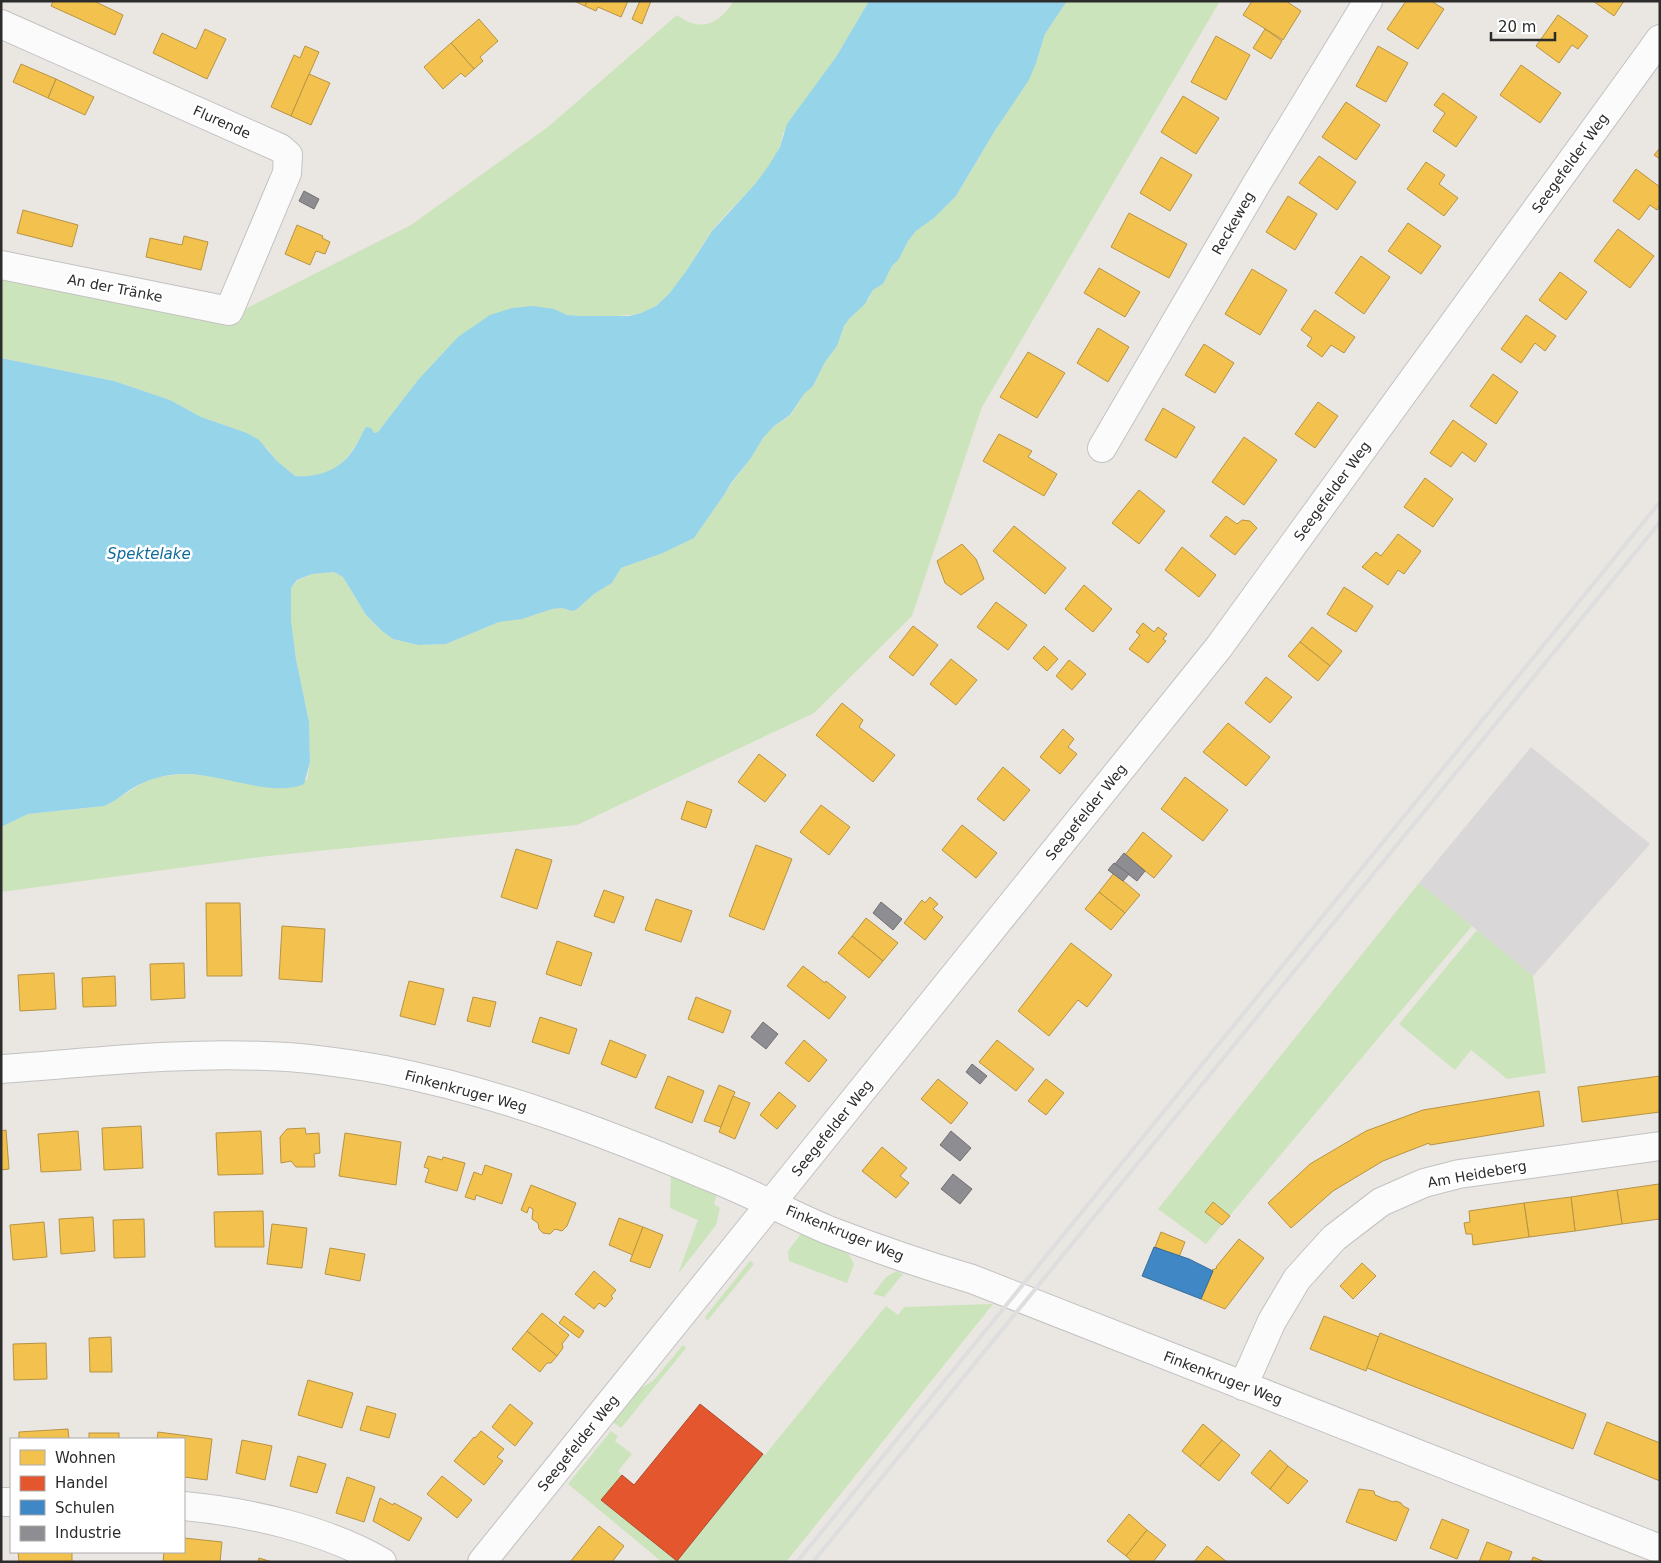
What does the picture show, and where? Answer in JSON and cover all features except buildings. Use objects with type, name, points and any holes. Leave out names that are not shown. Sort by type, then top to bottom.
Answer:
[{"type":"street","name":"Reckeweg","points":[[1102,448],[1257,183],[1368,1]]},
{"type":"street","name":"Flurende","points":[[1,24],[280,148],[288,155],[287,173],[229,311]]},
{"type":"street","name":"Seegefelder Weg","points":[[482,1562],[1219,648],[1660,39]]},
{"type":"street","name":"An der Tränke","points":[[1,265],[229,311]]},
{"type":"street","name":"Finkenkruger Weg","points":[[1,1069],[202,1055],[262,1056],[348,1064],[386,1070],[490,1096],[550,1114],[709,1176],[828,1229],[929,1266],[972,1279],[1660,1549]]},
{"type":"street","name":"Am Heideberg","points":[[1243,1386],[1272,1321],[1297,1279],[1334,1238],[1381,1202],[1424,1183],[1459,1174],[1660,1146]]},
{"type":"street","points":[[185,1506],[219,1510],[321,1534],[358,1548],[382,1562]]},
{"type":"shaded area","points":[[1531,747],[1650,844],[1533,976],[1419,883]]},
{"type":"green space","points":[[734,1],[869,1],[836,57],[783,133],[773,161],[712,231],[672,292],[654,307],[635,314],[574,316],[566,315],[554,309],[418,380],[378,432],[374,433],[365,429],[346,459],[330,471],[309,476],[295,476],[277,461],[268,449],[247,433],[201,417],[170,400],[114,381],[1,358],[1,273],[241,311],[411,225],[548,127],[677,15],[686,21],[702,25],[716,20]]},
{"type":"green space","points":[[1067,1],[1220,1],[982,407],[912,616],[814,713],[577,825],[268,856],[1,892],[1,827],[28,814],[104,806],[156,777],[183,774],[307,780],[310,762],[309,722],[296,659],[291,621],[291,588],[297,581],[312,574],[334,572],[343,577],[366,615],[393,639],[418,645],[446,644],[499,622],[531,616],[552,609],[576,610],[594,594],[612,583],[621,568],[663,553],[694,538],[763,438],[774,426],[791,415],[804,394],[813,386],[825,362],[837,346],[844,326],[869,299],[873,290],[883,284],[908,241],[916,231],[934,218],[956,196],[1036,63],[1045,34]]},
{"type":"green space","points":[[1419,883],[1472,926],[1206,1244],[1158,1209]]},
{"type":"green space","points":[[1477,930],[1533,976],[1546,1073],[1507,1079],[1471,1050],[1455,1070],[1399,1024]]},
{"type":"green space","points":[[671,1172],[718,1191],[714,1204],[720,1208],[716,1225],[678,1274],[698,1220],[670,1208]]},
{"type":"green space","points":[[801,1234],[847,1251],[854,1264],[847,1283],[789,1261],[788,1251]]},
{"type":"green space","points":[[750,1261],[754,1264],[707,1321],[705,1317]]},
{"type":"green space","points":[[897,1271],[903,1274],[884,1297],[873,1294],[886,1277]]},
{"type":"green space","points":[[993,1304],[786,1562],[662,1562],[568,1484],[611,1431],[618,1436],[615,1441],[632,1454],[618,1471],[622,1475],[601,1500],[765,1455],[886,1306],[898,1315],[904,1307]]},
{"type":"green space","points":[[683,1345],[686,1348],[621,1428],[609,1419],[630,1395],[653,1381]]},
{"type":"water","name":"Spektelake","points":[[869,1],[1067,1],[1045,34],[1029,80],[996,129],[956,196],[934,218],[916,231],[908,241],[883,284],[873,290],[865,304],[844,326],[837,346],[825,362],[813,386],[804,394],[790,415],[774,426],[763,438],[694,538],[663,553],[621,568],[612,583],[594,594],[576,610],[552,609],[522,619],[499,622],[446,644],[418,645],[393,639],[366,615],[343,577],[334,572],[312,574],[297,580],[291,588],[291,621],[296,659],[309,722],[310,762],[304,784],[292,788],[262,787],[198,775],[171,775],[145,782],[104,806],[28,814],[1,827],[1,358],[114,381],[170,400],[201,417],[247,433],[259,440],[277,461],[295,476],[322,474],[337,466],[350,455],[366,427],[371,428],[374,433],[378,432],[418,380],[458,337],[490,315],[512,308],[533,306],[554,309],[567,315],[629,316],[656,306],[669,294],[687,270],[712,231],[756,183],[769,165],[780,147],[787,124],[836,57]]},
{"type":"railway","points":[[797,1562],[1660,502]]},
{"type":"railway","points":[[813,1562],[1660,522]]}]
